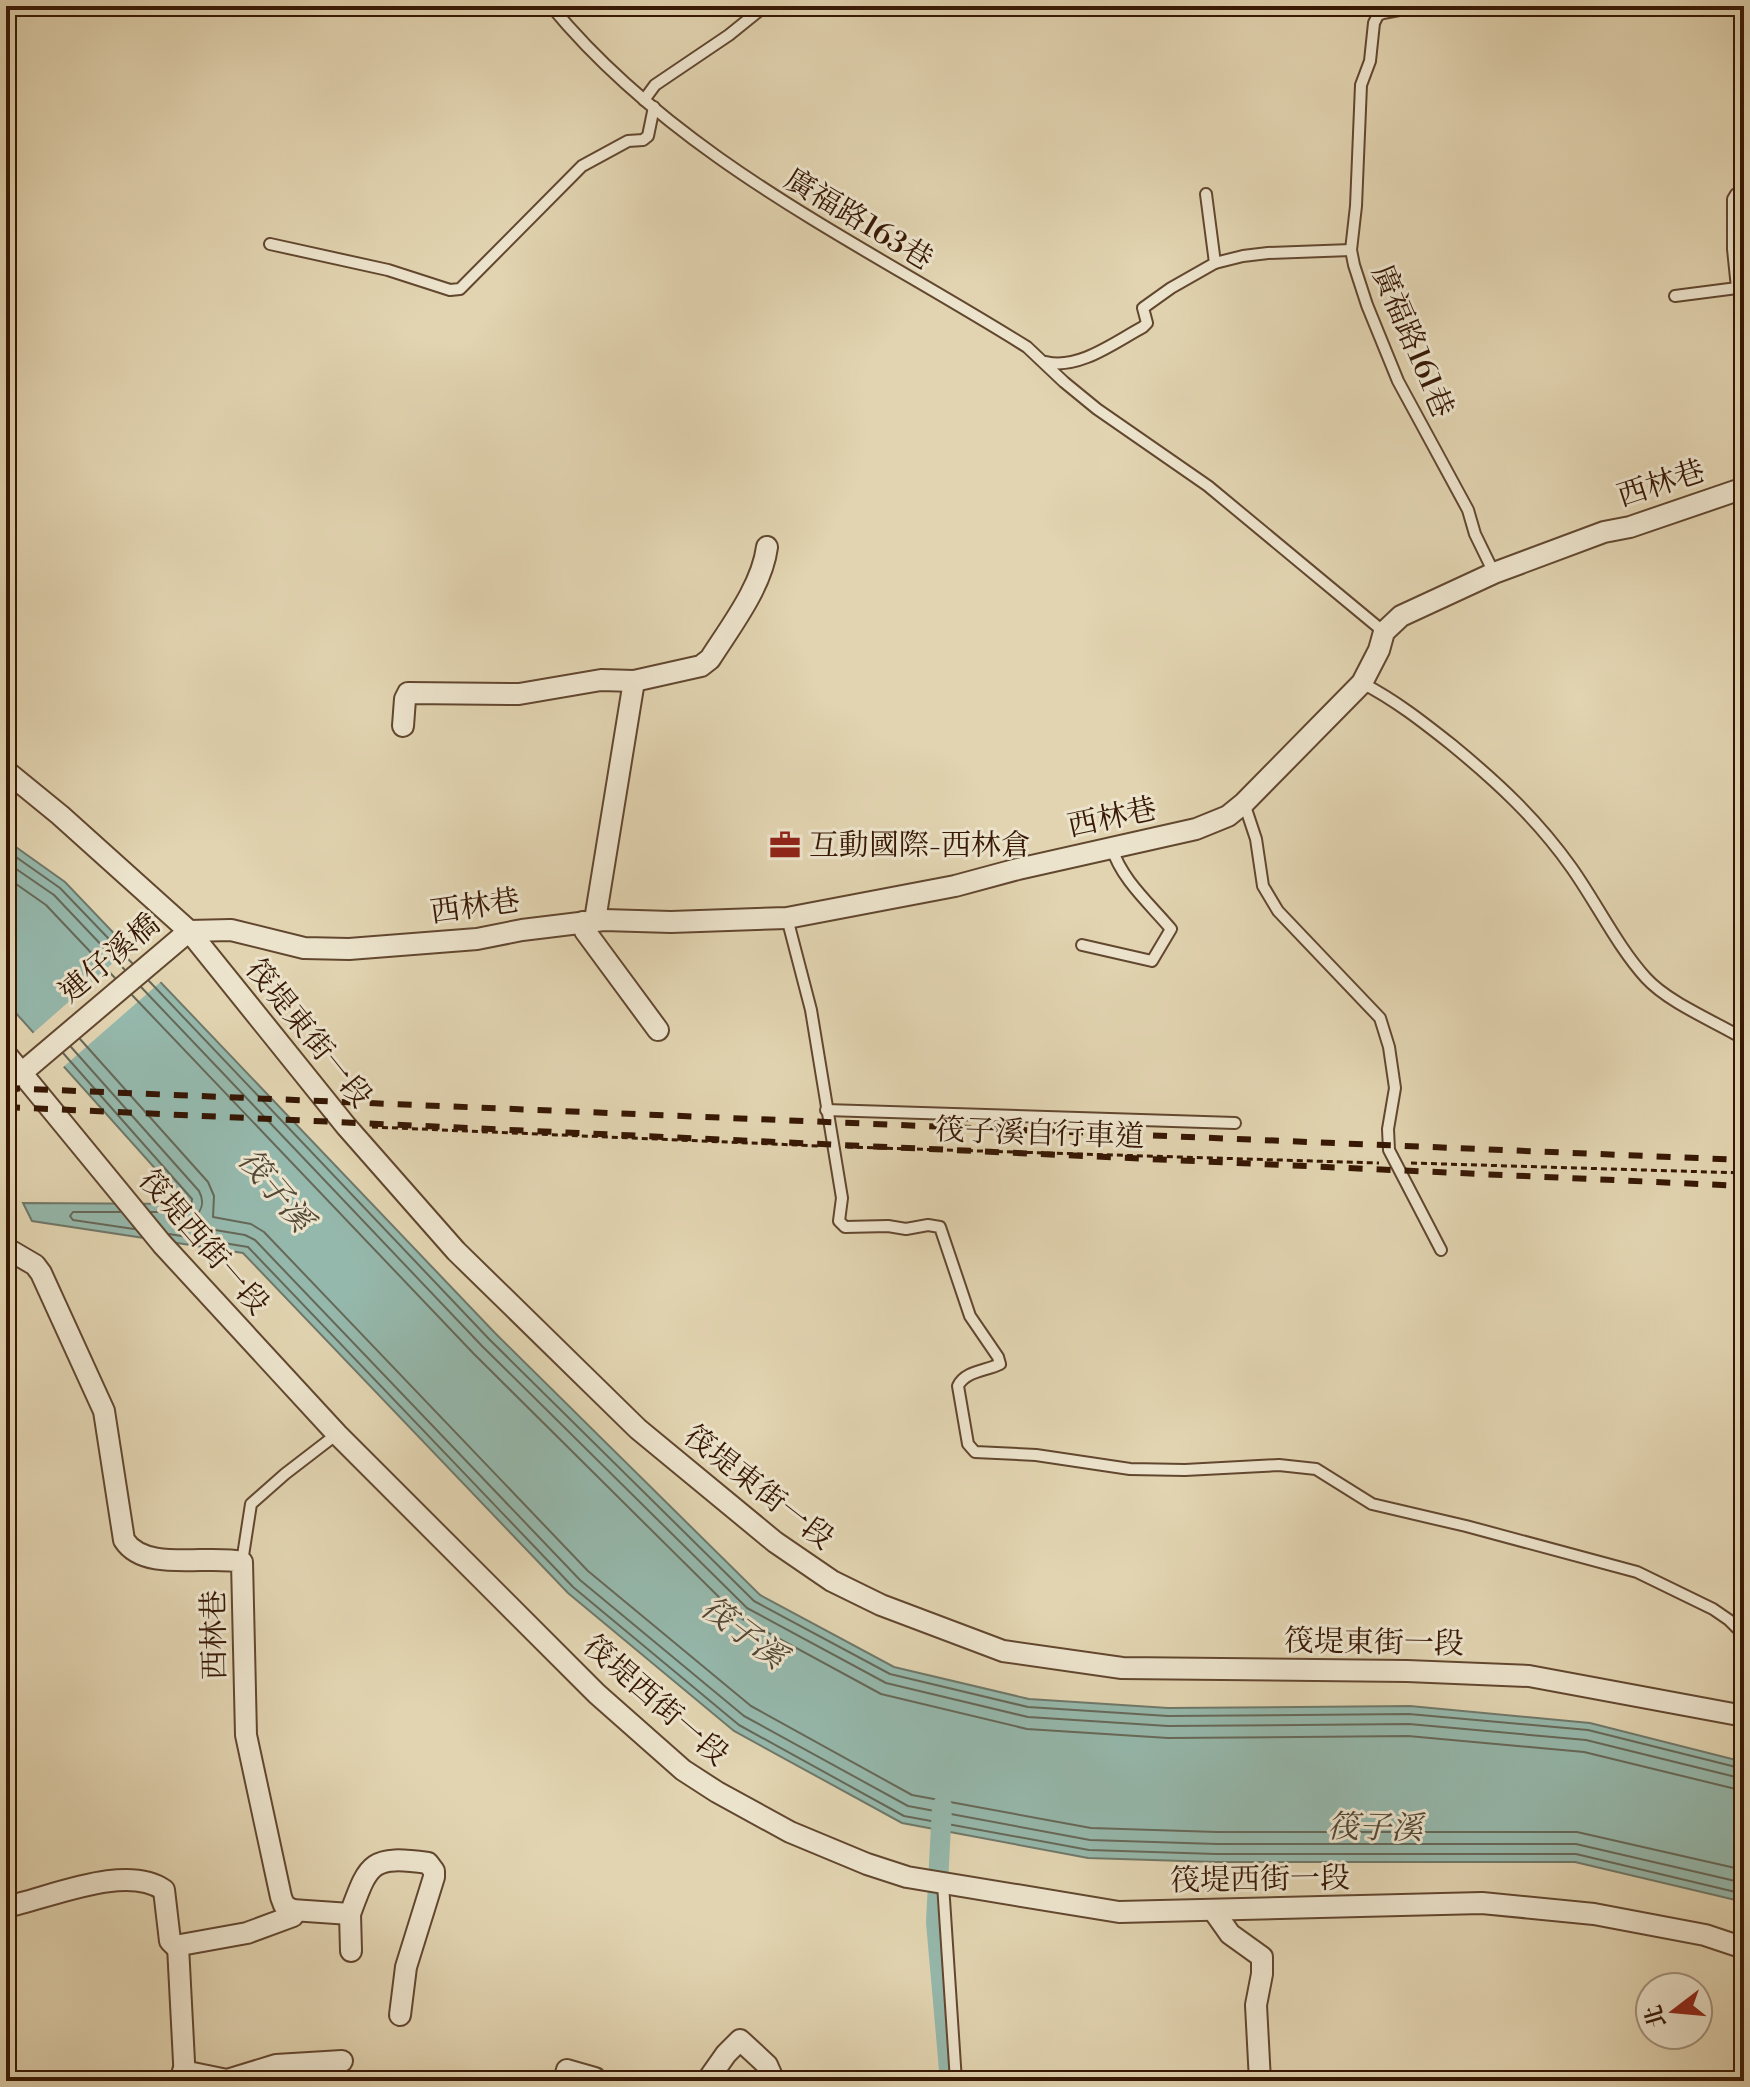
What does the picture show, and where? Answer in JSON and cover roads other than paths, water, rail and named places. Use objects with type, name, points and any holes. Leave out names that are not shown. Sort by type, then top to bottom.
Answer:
[{"type":"street","name":"西林巷","points":[[181,936],[231,930],[304,948],[349,949],[477,939],[589,921],[787,918],[955,886],[1206,826],[1228,816],[1244,803],[1362,683],[1379,650],[1384,632],[1401,616],[1494,573],[1604,532],[1630,527],[1744,488]]},
{"type":"street","points":[[403,726],[408,693],[519,694],[601,680],[634,681],[688,670],[710,659],[765,564],[767,547]]},
{"type":"street","points":[[634,681],[585,931],[658,1030]]},
{"type":"street","name":"筏堤東街一段","points":[[6,771],[60,815],[181,936],[456,1251],[638,1429],[775,1542],[832,1581],[881,1605],[1003,1651],[1122,1668],[1407,1671],[1529,1676],[1744,1716]]},
{"type":"street","name":"連仔溪橋","points":[[20,1074],[181,936]]},
{"type":"street","name":"筏堤西街一段","points":[[6,1054],[162,1244],[337,1434],[597,1694],[683,1770],[753,1813],[827,1849],[907,1877],[1119,1912],[1482,1903],[1594,1914],[1705,1935],[1744,1948]]},
{"type":"street","name":"西林巷","points":[[6,1248],[35,1265],[41,1273],[104,1411],[124,1540],[130,1548],[135,1554],[168,1560],[226,1559],[242,1562],[246,1735],[281,1897],[284,1905],[292,1910]]},
{"type":"street","points":[[351,1951],[350,1914],[358,1887],[368,1870],[383,1862],[402,1860],[428,1863],[434,1877],[406,1967],[400,2015]]},
{"type":"street","points":[[6,1907],[103,1882],[128,1880],[156,1885],[164,1890],[166,1896],[170,1941],[178,1946],[247,1933],[293,1916],[292,1910],[350,1914]]},
{"type":"street","points":[[1213,1910],[1230,1934],[1262,1957],[1256,2005],[1260,2081]]},
{"type":"street","points":[[178,1946],[184,2076],[227,2080],[276,2065],[342,2061]]},
{"type":"street","points":[[707,2081],[740,2040],[767,2065],[774,2081]]},
{"type":"street","points":[[564,2081],[567,2070],[595,2078]]},
{"type":"lane","name":"廣福路163巷","points":[[551,6],[572,31],[644,100],[713,156],[761,189],[1027,347],[1097,409],[1208,486],[1384,632]]},
{"type":"lane","points":[[644,100],[655,85],[729,35],[765,6]]},
{"type":"lane","name":"廣福路161巷","points":[[1420,6],[1383,13],[1374,23],[1370,61],[1361,85],[1351,250],[1367,305],[1398,381],[1468,510],[1475,534],[1494,573]]},
{"type":"lane","points":[[270,244],[388,270],[450,290],[460,289],[582,166],[628,141],[643,140],[648,136],[654,107]]},
{"type":"lane","points":[[1675,296],[1737,288],[1733,199],[1736,194],[1744,192]]},
{"type":"lane","points":[[1206,194],[1215,263]]},
{"type":"lane","points":[[1046,362],[1080,360],[1143,327],[1147,323],[1143,308],[1215,263],[1268,253],[1351,250]]},
{"type":"lane","points":[[1362,683],[1412,713],[1477,765],[1528,812],[1573,869],[1646,978],[1665,993],[1744,1039]]},
{"type":"lane","points":[[1244,803],[1256,839],[1263,886],[1274,904],[1380,1018],[1389,1047],[1395,1088],[1388,1129],[1389,1150],[1441,1250]]},
{"type":"lane","points":[[1082,945],[1152,961],[1171,929],[1124,874],[1116,862],[1112,847]]},
{"type":"lane","points":[[787,918],[811,1010],[842,1198],[839,1221],[845,1227],[940,1227],[970,1316],[992,1346],[1000,1364],[970,1374],[961,1379],[958,1386],[968,1444],[975,1452],[1036,1455],[1130,1469],[1185,1470],[1279,1465],[1316,1469],[1372,1504],[1637,1572],[1713,1609],[1737,1628],[1744,1623]]},
{"type":"lane","points":[[826,1110],[1235,1123]]},
{"type":"lane","points":[[242,1562],[251,1504],[337,1434]]},
{"type":"lane","points":[[943,1884],[956,2081]]},
{"type":"water","name":"筏子溪","points":[[6,840],[65,882],[495,1333],[760,1595],[894,1667],[1029,1699],[1168,1708],[1410,1706],[1590,1723],[1744,1762],[1744,1902],[1575,1862],[1216,1862],[1088,1858],[902,1823],[734,1731],[568,1593],[243,1253],[32,1221],[23,1203],[187,1204],[6,1002]]},
{"type":"waterway","points":[[942,1806],[936,1922],[950,2081]]},
{"type":"railway","points":[[6,1088],[1744,1160]]},
{"type":"railway","points":[[6,1107],[1744,1186]]},
{"type":"place","name":"互動國際-西林倉","points":[[785,845]]}]
